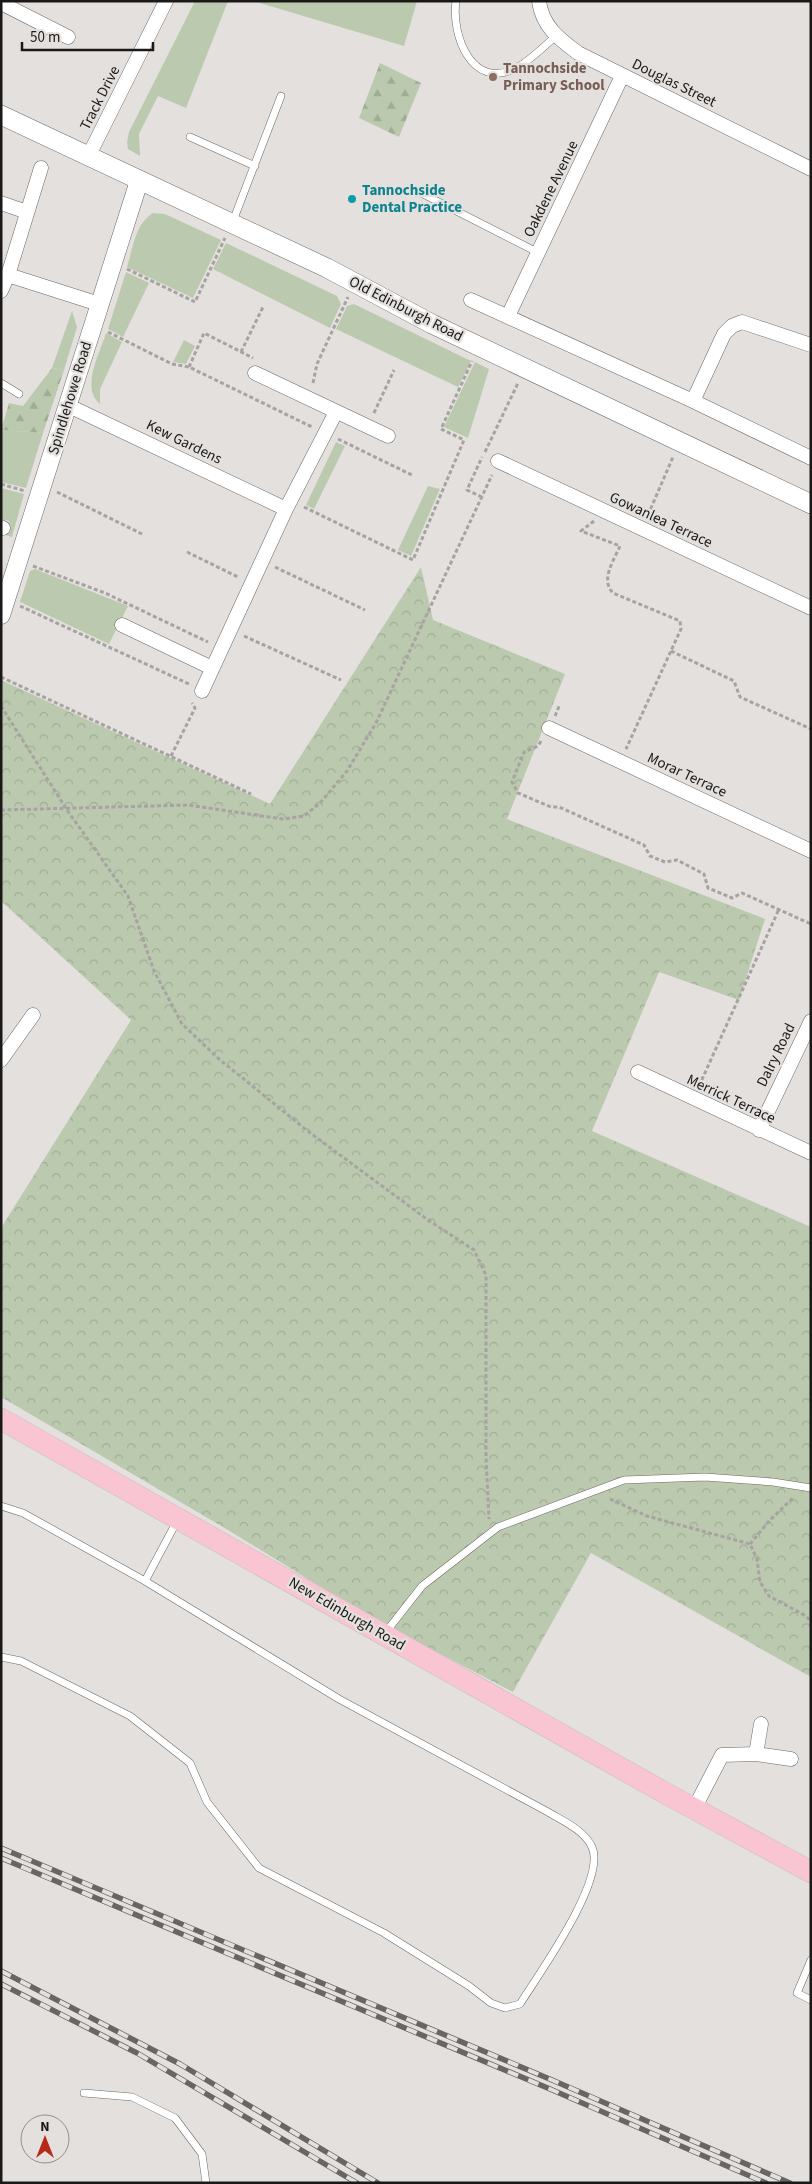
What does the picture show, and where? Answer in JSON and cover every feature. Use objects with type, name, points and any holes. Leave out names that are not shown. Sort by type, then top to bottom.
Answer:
[{"type":"main road","name":"Old Edinburgh Road","points":[[1,114],[354,282],[477,346],[811,504]]},
{"type":"main road","name":"New Edinburgh Road","points":[[1,1419],[694,1809],[811,1872]]},
{"type":"street","name":"Track Drive","points":[[89,155],[166,1]]},
{"type":"street","points":[[1,3],[68,37]]},
{"type":"street","name":"Douglas Street","points":[[539,4],[546,22],[555,37],[578,53],[811,169]]},
{"type":"street","name":"Oakdene Avenue","points":[[508,316],[622,76]]},
{"type":"street","points":[[1,292],[41,168]]},
{"type":"street","name":"Spindlehowe Road","points":[[4,607],[99,304],[140,181]]},
{"type":"street","points":[[1,203],[27,212]]},
{"type":"street","points":[[8,275],[99,304]]},
{"type":"street","points":[[471,300],[693,401],[811,458]]},
{"type":"street","points":[[693,401],[724,334],[732,326],[742,322],[811,345]]},
{"type":"street","points":[[255,373],[388,436]]},
{"type":"street","name":"Kew Gardens","points":[[68,406],[288,505]]},
{"type":"street","points":[[196,691],[212,668],[288,505],[336,412]]},
{"type":"street","name":"Gowanlea Terrace","points":[[498,461],[811,608]]},
{"type":"street","points":[[122,625],[212,668]]},
{"type":"street","name":"Morar Terrace","points":[[550,728],[811,851]]},
{"type":"street","points":[[1,1060],[33,1016]]},
{"type":"street","name":"Dalry Road","points":[[758,1130],[811,1021]]},
{"type":"street","name":"Merrick Terrace","points":[[638,1072],[758,1130],[811,1153]]},
{"type":"street","points":[[756,1754],[761,1724]]},
{"type":"street","points":[[694,1809],[722,1755],[756,1754],[791,1759]]},
{"type":"lane","points":[[456,1],[455,27],[461,48],[472,62],[485,70],[500,73],[516,68],[555,37]]},
{"type":"lane","points":[[232,224],[281,96]]},
{"type":"lane","points":[[190,137],[255,166]]},
{"type":"lane","points":[[423,194],[539,253]]},
{"type":"lane","points":[[1,383],[19,394]]},
{"type":"lane","points":[[384,1635],[422,1586],[498,1527],[624,1480],[705,1477],[773,1482],[811,1488]]},
{"type":"lane","points":[[1,1506],[23,1513],[145,1581],[339,1699],[548,1812],[581,1832],[593,1848],[593,1872],[561,1941],[520,2004],[505,2008],[491,2003],[469,1986],[384,1933],[259,1868],[207,1802],[190,1763],[130,1716],[21,1661],[1,1657]]},
{"type":"lane","points":[[145,1581],[178,1518]]},
{"type":"lane","points":[[811,1960],[797,1993],[811,2000]]},
{"type":"lane","points":[[84,2093],[132,2096],[175,2118],[202,2154],[206,2183]]},
{"type":"path","points":[[114,262],[195,302],[232,224]]},
{"type":"path","points":[[306,398],[314,382],[317,364],[354,282]]},
{"type":"path","points":[[241,352],[263,307]]},
{"type":"path","points":[[93,324],[172,364],[189,367],[414,476]]},
{"type":"path","points":[[189,367],[204,333],[260,362],[244,394]]},
{"type":"path","points":[[288,505],[413,560],[464,440],[442,429],[471,366],[477,346]]},
{"type":"path","points":[[482,498],[467,490],[524,368]]},
{"type":"path","points":[[381,420],[373,416],[394,370]]},
{"type":"path","points":[[642,529],[680,443]]},
{"type":"path","points":[[1,810],[67,810],[188,805],[283,819],[304,816],[320,803],[347,771],[376,723],[498,461]]},
{"type":"path","points":[[1,484],[41,490],[142,534]]},
{"type":"path","points":[[607,512],[581,530],[620,546],[607,579],[608,588],[612,593],[680,621],[681,628],[620,761]]},
{"type":"path","points":[[187,552],[251,584]]},
{"type":"path","points":[[19,560],[61,578],[105,592],[222,648]]},
{"type":"path","points":[[262,560],[364,610]]},
{"type":"path","points":[[4,607],[193,686],[196,691]]},
{"type":"path","points":[[230,630],[341,680]]},
{"type":"path","points":[[671,651],[734,681],[740,697],[811,729]]},
{"type":"path","points":[[1,677],[251,794]]},
{"type":"path","points":[[171,756],[195,708],[188,697]]},
{"type":"path","points":[[560,704],[550,728],[538,746],[524,752],[512,782],[518,794],[551,807],[559,807],[644,845],[650,856],[665,862],[677,860],[698,870],[704,874],[708,888],[732,898],[742,893],[811,924]]},
{"type":"path","points":[[1,706],[67,810],[128,896],[154,971],[182,1024],[219,1059],[309,1132],[428,1220],[474,1250],[486,1275],[486,1456],[490,1534]]},
{"type":"path","points":[[693,1098],[779,909]]},
{"type":"path","points":[[595,1492],[647,1516],[750,1544],[757,1559],[760,1582],[769,1596],[806,1616],[811,1622]]},
{"type":"path","points":[[750,1544],[784,1505],[798,1495]]},
{"type":"green space","points":[[195,1],[228,1],[186,108],[158,96],[139,134],[140,156],[128,149],[129,132]]},
{"type":"green space","points":[[253,1],[417,1],[404,46]]},
{"type":"green space","points":[[380,63],[421,83],[399,137],[359,118]]},
{"type":"green space","points":[[153,213],[165,214],[221,240],[193,298],[127,267],[138,230],[142,223]]},
{"type":"green space","points":[[226,243],[337,296],[341,304],[330,328],[213,269]]},
{"type":"green space","points":[[126,272],[149,283],[123,337],[108,329]]},
{"type":"green space","points":[[354,304],[471,361],[458,387],[336,329],[347,306]]},
{"type":"green space","points":[[72,311],[77,327],[64,370],[52,368]]},
{"type":"green space","points":[[106,333],[122,342],[100,389],[100,404],[94,397],[92,380],[93,370]]},
{"type":"green space","points":[[184,340],[195,346],[186,364],[173,362]]},
{"type":"green space","points":[[475,362],[489,369],[468,438],[444,427]]},
{"type":"green space","points":[[52,368],[64,370],[43,433],[1,430],[9,403],[23,406]]},
{"type":"green space","points":[[1,430],[43,433],[26,488],[1,482]]},
{"type":"green space","points":[[336,442],[345,446],[314,509],[306,505]]},
{"type":"green space","points":[[428,486],[440,489],[411,556],[398,550]]},
{"type":"green space","points":[[1,488],[24,494],[12,537],[5,535],[9,521],[1,519]]},
{"type":"green space","points":[[421,567],[433,620],[565,674],[507,819],[765,919],[739,1000],[659,972],[592,1131],[811,1227],[811,1677],[591,1553],[513,1692],[370,1617],[223,1527],[1,1397],[1,1228],[131,1020],[1,901],[1,680],[270,804]]},
{"type":"green space","points":[[35,569],[128,606],[109,644],[20,602],[30,571]]},
{"type":"railway","points":[[1,1848],[552,2080],[790,2183]]},
{"type":"railway","points":[[1,1858],[550,2089],[766,2183]]},
{"type":"railway","points":[[1,1971],[180,2064],[378,2183]]},
{"type":"railway","points":[[1,1984],[137,2053],[357,2183]]},
{"type":"place","name":"Tannochside Primary School","points":[[493,77]]},
{"type":"place","name":"Tannochside Dental Practice","points":[[352,199]]}]
